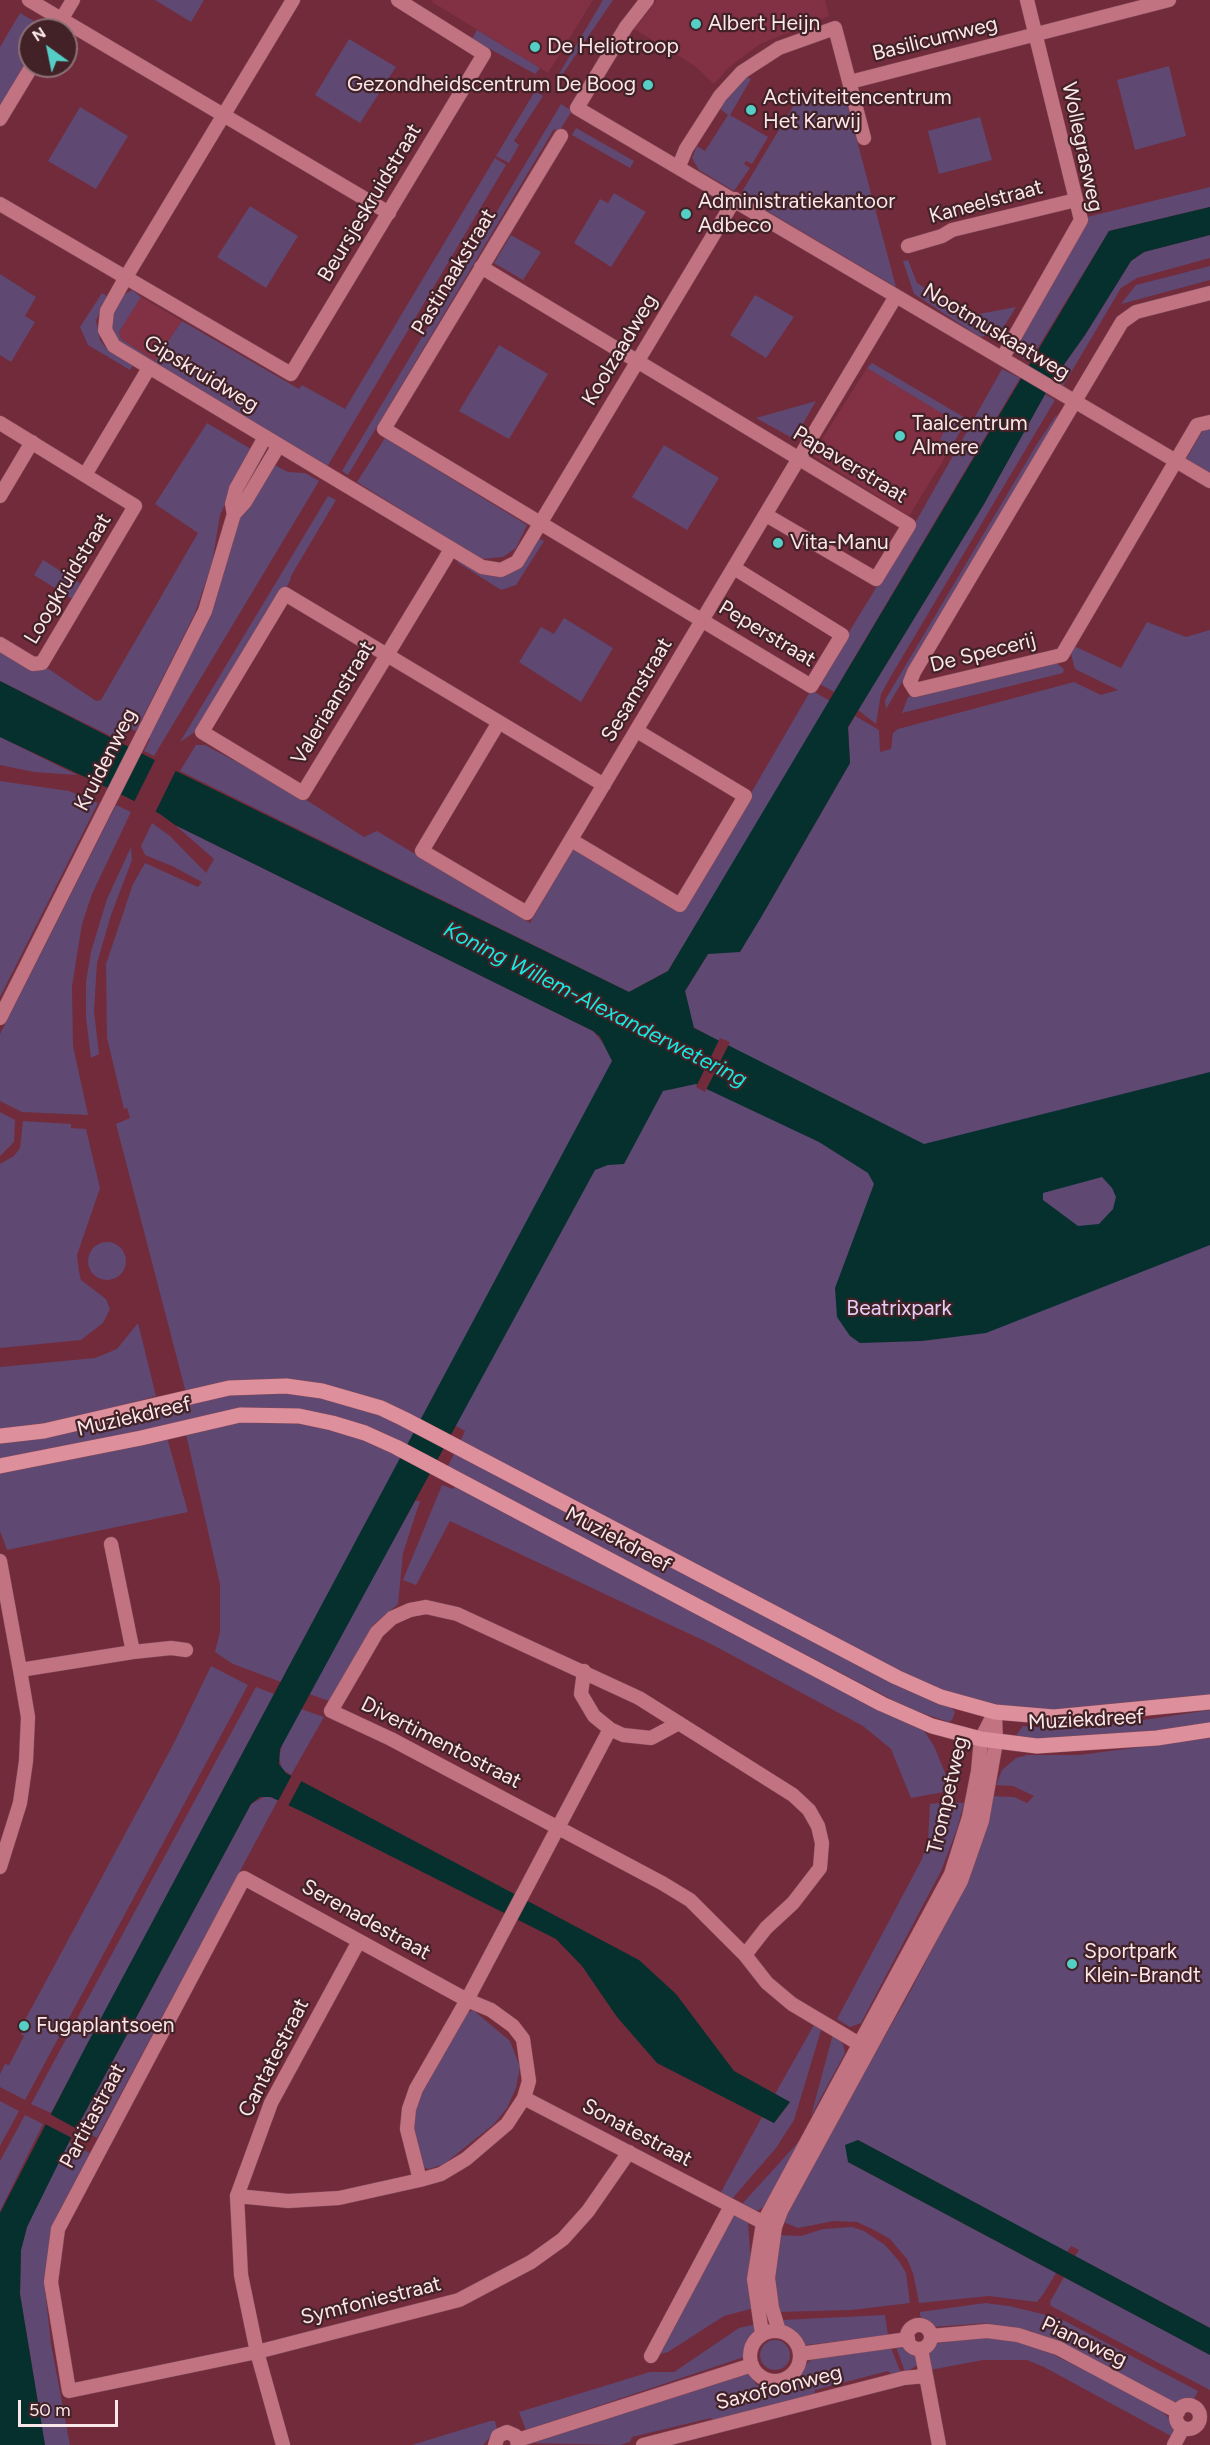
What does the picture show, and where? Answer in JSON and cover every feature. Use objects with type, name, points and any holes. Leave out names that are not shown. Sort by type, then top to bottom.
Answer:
[{"type":"main road","name":"Muziekdreef","points":[[0,1436],[44,1431],[204,1392],[253,1386],[286,1386],[356,1400],[404,1419],[466,1450],[896,1677],[941,1697],[995,1712],[1054,1717],[1210,1702]]},
{"type":"main road","name":"Muziekdreef","points":[[0,1466],[141,1438],[240,1415],[299,1416],[364,1433],[396,1447],[882,1704],[932,1726],[989,1740],[1037,1746],[1157,1738],[1210,1730]]},
{"type":"street","points":[[28,0],[50,18]]},
{"type":"street","points":[[62,18],[73,0]]},
{"type":"street","name":"Gipskruidweg","points":[[293,0],[126,277],[107,311],[105,330],[114,346],[332,476]]},
{"type":"street","name":"Beursjeskruidstraat","points":[[126,277],[291,374],[484,54],[398,0]]},
{"type":"street","name":"Nootmuskaatweg","points":[[647,0],[626,27],[577,108],[1003,357],[1075,403]]},
{"type":"street","name":"Wollegrasweg","points":[[1003,357],[1081,220],[1027,0]]},
{"type":"street","name":"Basilicumweg","points":[[850,82],[1169,0]]},
{"type":"street","points":[[679,166],[686,149],[720,96],[742,72],[774,51],[835,28],[864,138]]},
{"type":"street","points":[[78,36],[225,114],[389,213]]},
{"type":"street","points":[[0,119],[25,78]]},
{"type":"street","name":"Pastinaakstraat","points":[[542,523],[384,429],[561,136]]},
{"type":"street","name":"Koolzaadweg","points":[[332,476],[452,549],[492,570],[508,568],[517,562],[735,199]]},
{"type":"street","name":"Kaneelstraat","points":[[908,246],[942,236],[952,230],[1076,200]]},
{"type":"street","points":[[0,204],[126,277]]},
{"type":"street","name":"Papaverstraat","points":[[481,267],[909,525],[876,579],[766,515]]},
{"type":"street","name":"De Specerij","points":[[1210,293],[1136,312],[1122,322],[914,672],[910,682],[915,690],[1062,655],[1197,425],[1210,422]]},
{"type":"street","name":"Sesamstraat","points":[[499,722],[422,851],[527,914],[896,296]]},
{"type":"street","points":[[0,423],[85,475],[149,368]]},
{"type":"street","points":[[1075,403],[1174,463],[1210,481]]},
{"type":"street","name":"Kruidenweg","points":[[234,515],[232,504],[236,489],[265,437]]},
{"type":"street","points":[[0,496],[32,442]]},
{"type":"street","name":"Kruidenweg","points":[[0,1018],[205,611],[234,515],[245,502],[279,445]]},
{"type":"street","name":"Loogkruidstraat","points":[[0,644],[33,664],[42,663],[135,506],[85,475]]},
{"type":"street","name":"Peperstraat","points":[[542,523],[811,686],[842,635],[734,568]]},
{"type":"street","name":"Valeriaanstraat","points":[[387,655],[285,594],[202,732],[303,793],[452,549]]},
{"type":"street","points":[[387,655],[604,785]]},
{"type":"street","points":[[571,840],[680,905],[745,796],[637,731]]},
{"type":"street","points":[[111,1544],[133,1652]]},
{"type":"street","points":[[0,1561],[28,1717],[26,1761],[20,1803],[0,1867]]},
{"type":"street","name":"Divertimentostraat","points":[[745,1955],[766,1928],[794,1903],[820,1868],[822,1843],[818,1826],[809,1810],[794,1795],[639,1698],[457,1614],[426,1606],[392,1618],[377,1632],[332,1711],[558,1827],[690,1900],[745,1955],[767,1983],[792,2004],[864,2047]]},
{"type":"street","points":[[20,1670],[133,1652],[171,1648],[186,1650]]},
{"type":"street","points":[[584,1671],[581,1694],[594,1716],[610,1729],[623,1735],[651,1738],[679,1723]]},
{"type":"street","name":"Trompetweg","points":[[762,2334],[754,2279],[769,2225],[864,2047],[951,1874],[969,1817],[978,1771],[989,1740],[995,1712]]},
{"type":"street","points":[[420,2180],[407,2129],[409,2109],[416,2089],[467,2000],[610,1729]]},
{"type":"street","name":"Serenadestraat","points":[[244,1878],[467,2000],[491,2010],[513,2026],[524,2039],[529,2081],[524,2098]]},
{"type":"street","name":"Partitastraat","points":[[69,2391],[51,2282],[58,2229],[244,1878]]},
{"type":"street","name":"Cantatestraat","points":[[283,2445],[257,2352],[240,2275],[237,2196],[271,2103],[359,1941]]},
{"type":"street","points":[[237,2196],[288,2201],[339,2198],[441,2174],[466,2159],[507,2124],[524,2098]]},
{"type":"street","name":"Sonatestraat","points":[[524,2098],[769,2225]]},
{"type":"street","name":"Symfoniestraat","points":[[69,2391],[257,2352],[459,2300],[488,2287],[563,2239],[588,2211],[629,2152]]},
{"type":"street","points":[[651,2356],[731,2206]]},
{"type":"street","name":"Trompetweg","points":[[769,2225],[768,2278],[772,2308],[779,2331]]},
{"type":"street","points":[[918,2326],[927,2328],[931,2336],[930,2343],[921,2349],[912,2347],[908,2339],[909,2332],[918,2326]]},
{"type":"street","points":[[779,2331],[793,2339],[800,2354],[796,2369],[784,2379],[769,2379],[756,2371],[752,2365],[753,2344],[762,2334],[779,2331]]},
{"type":"street","name":"Pianoweg","points":[[931,2336],[987,2331],[1018,2335],[1058,2348],[1178,2412]]},
{"type":"street","points":[[800,2354],[908,2339]]},
{"type":"street","points":[[921,2349],[939,2445]]},
{"type":"street","name":"Saxofoonweg","points":[[495,2445],[496,2438],[503,2432],[510,2432],[518,2442],[752,2365]]},
{"type":"street","name":"Saxofoonweg","points":[[643,2445],[904,2378],[925,2376]]},
{"type":"street","points":[[1185,2406],[1193,2407],[1204,2426],[1183,2428],[1177,2421],[1178,2412],[1185,2406]]},
{"type":"street","points":[[1174,2445],[1183,2428]]},
{"type":"shaded area","name":"De Heliotroop","points":[[433,0],[593,0],[548,73],[432,2]]},
{"type":"shaded area","points":[[657,0],[825,0],[829,16],[760,44],[729,67],[714,84],[695,66],[634,29]]},
{"type":"shaded area","points":[[141,297],[182,321],[156,362],[121,339],[119,332]]},
{"type":"shaded area","points":[[867,368],[951,419],[940,439],[952,446],[909,516],[812,455]]},
{"type":"green space","points":[[155,0],[204,0],[191,22]]},
{"type":"green space","points":[[603,0],[613,0],[558,81],[556,79]]},
{"type":"green space","points":[[20,13],[29,18],[18,18],[19,78],[0,109],[0,47]]},
{"type":"green space","points":[[477,30],[540,68],[535,74],[472,39]]},
{"type":"green space","points":[[349,39],[396,67],[360,123],[315,95]]},
{"type":"green space","points":[[1169,66],[1186,136],[1135,150],[1117,80]]},
{"type":"green space","points":[[745,76],[751,79],[730,115],[768,137],[752,164],[746,161],[744,164],[750,168],[734,191],[699,170],[692,158],[697,146],[705,151],[728,115],[719,108]]},
{"type":"green space","points":[[843,88],[896,287],[740,195],[795,103],[807,97]]},
{"type":"green space","points":[[535,91],[543,96],[514,141],[519,145],[509,163],[496,156]]},
{"type":"green space","points":[[561,104],[572,111],[559,131],[554,129],[348,475],[342,471]]},
{"type":"green space","points":[[80,107],[128,136],[96,189],[48,161]]},
{"type":"green space","points":[[980,117],[992,160],[939,174],[928,131]]},
{"type":"green space","points":[[576,128],[634,161],[630,168],[572,135]]},
{"type":"green space","points":[[495,158],[506,165],[327,467],[117,340],[112,332],[113,311],[122,296],[132,290],[141,297],[119,332],[121,339],[155,361],[182,321],[299,389],[302,385],[345,409]]},
{"type":"green space","points":[[1210,187],[1210,207],[1109,231],[1029,362],[1012,351],[1087,217]]},
{"type":"green space","points":[[614,193],[646,212],[611,267],[574,243],[600,199],[608,203]]},
{"type":"green space","points":[[250,206],[298,236],[266,288],[217,257]]},
{"type":"green space","points":[[511,235],[541,252],[523,280],[494,263]]},
{"type":"green space","points":[[1210,235],[1210,258],[1137,278],[1121,288],[1063,386],[1053,380],[1085,335],[1131,261],[1144,252]]},
{"type":"green space","points":[[908,260],[917,283],[968,316],[1016,307],[1000,333],[980,337],[914,294],[903,261]]},
{"type":"green space","points":[[1210,266],[1210,280],[1121,304],[1136,285]]},
{"type":"green space","points":[[0,274],[36,297],[25,316],[35,322],[11,362],[0,355]]},
{"type":"green space","points":[[102,293],[107,296],[96,321],[100,340],[106,348],[133,365],[130,370],[88,345],[80,327]]},
{"type":"green space","points":[[755,295],[794,317],[766,358],[730,335]]},
{"type":"green space","points":[[499,345],[548,374],[509,439],[459,411]]},
{"type":"green space","points":[[872,363],[967,419],[952,446],[940,439],[951,419],[867,368]]},
{"type":"green space","points":[[1002,369],[1020,378],[834,692],[818,683],[910,532]]},
{"type":"green space","points":[[1045,394],[1055,400],[881,694],[876,724],[858,710],[984,504]]},
{"type":"green space","points":[[816,401],[794,439],[756,418]]},
{"type":"green space","points":[[1063,411],[886,709],[885,700],[1037,444],[1055,417]]},
{"type":"green space","points":[[207,423],[251,449],[220,515],[212,563],[195,613],[136,731],[129,728],[123,742],[0,681],[0,652],[32,671],[47,668],[96,701],[101,700],[198,533],[155,504]]},
{"type":"green space","points":[[1210,427],[1210,476],[1185,461],[1203,430]]},
{"type":"green space","points":[[385,438],[527,525],[516,548],[503,557],[481,559],[357,482]]},
{"type":"green space","points":[[664,445],[719,478],[687,530],[632,497]]},
{"type":"green space","points":[[273,464],[288,472],[305,473],[319,481],[154,756],[144,751],[150,739],[146,736],[209,617],[236,525]]},
{"type":"green space","points":[[328,496],[336,500],[275,606],[270,605],[198,730],[180,742]]},
{"type":"green space","points":[[538,538],[544,541],[516,585],[501,590],[457,562],[460,559],[489,575]]},
{"type":"green space","points":[[43,560],[83,585],[74,600],[34,575]]},
{"type":"green space","points":[[564,618],[613,648],[581,702],[519,662],[541,627],[554,634]]},
{"type":"green space","name":"Beatrixpark","points":[[1147,622],[1186,637],[1210,630],[1210,1699],[1059,1718],[965,1700],[921,1682],[460,1442],[465,1431],[427,1410],[419,1424],[339,1392],[186,1393],[116,1124],[130,1118],[127,1108],[124,1109],[107,1038],[106,964],[133,884],[145,863],[198,887],[202,882],[145,855],[141,846],[152,823],[170,836],[206,873],[214,859],[175,825],[593,1031],[607,1048],[667,1090],[677,1088],[708,1035],[693,1027],[685,991],[708,954],[760,919],[850,763],[848,728],[855,716],[879,730],[880,752],[891,749],[893,733],[898,729],[1074,682],[1101,695],[1118,690],[1075,669],[1071,654],[1074,646],[1121,668]]},
{"type":"green space","points":[[1054,661],[1064,669],[1063,673],[902,713],[908,697]]},
{"type":"green space","points":[[811,690],[830,701],[755,828],[668,971],[629,992],[180,771],[196,745],[205,745],[297,794],[364,837],[377,831],[530,923],[574,848],[683,910]]},
{"type":"green space","points":[[0,737],[77,775],[34,772],[0,765]]},
{"type":"green space","points":[[0,781],[69,791],[98,803],[0,997]]},
{"type":"green space","points":[[116,805],[131,812],[92,894],[82,924],[72,986],[73,1046],[88,1115],[22,1112],[0,1101],[0,1034]]},
{"type":"green space","points":[[131,847],[132,860],[111,915],[97,963],[94,1011],[99,1054],[91,1058],[86,1018],[86,982],[91,952],[107,899]]},
{"type":"green space","points":[[0,1112],[15,1120],[14,1142],[0,1156]]},
{"type":"green space","points":[[23,1121],[71,1124],[71,1128],[86,1129],[100,1188],[77,1255],[79,1272],[81,1280],[106,1299],[110,1309],[103,1323],[81,1340],[0,1348],[0,1164],[14,1156],[20,1148]]},
{"type":"green space","points":[[107,1242],[114,1243],[120,1248],[125,1254],[125,1268],[120,1274],[114,1279],[107,1280],[100,1279],[94,1274],[89,1268],[88,1261],[89,1254],[94,1248],[100,1243]]},
{"type":"green space","points":[[138,1323],[156,1396],[51,1425],[0,1432],[0,1367],[95,1358],[117,1349]]},
{"type":"green space","points":[[257,1389],[354,1403],[417,1430],[407,1448],[292,1412],[0,1461],[0,1443]]},
{"type":"green space","points":[[246,1420],[297,1422],[364,1437],[402,1458],[281,1682],[233,1664],[215,1652],[220,1632],[220,1584],[186,1434]]},
{"type":"green space","points":[[166,1434],[188,1512],[7,1550],[0,1531],[0,1468]]},
{"type":"green space","points":[[456,1450],[951,1707],[955,1712],[952,1720],[949,1722],[910,1709],[447,1468]]},
{"type":"green space","points":[[457,1482],[921,1726],[934,1746],[950,1785],[944,1792],[911,1798],[891,1749],[863,1726],[713,1645],[450,1521],[416,1585],[403,1580],[442,1485],[453,1489]]},
{"type":"green space","points":[[415,1501],[420,1501],[403,1553],[398,1604],[374,1624],[332,1702],[309,1694]]},
{"type":"green space","points":[[211,1666],[248,1685],[25,2100],[0,2087],[0,2074],[5,2064],[9,2065],[24,2036],[21,2034],[26,2024],[24,2022],[174,1743]]},
{"type":"green space","points":[[256,1687],[274,1694],[51,2113],[31,2104]]},
{"type":"green space","points":[[301,1709],[324,1717],[291,1775],[282,1769],[279,1757],[284,1738]]},
{"type":"green space","points":[[1210,1710],[1210,1726],[1114,1739],[1017,1740],[1017,1734],[1023,1726],[1063,1729],[1103,1726]]},
{"type":"green space","name":"Sportpark Klein-Brandt","points":[[1210,1738],[1210,2328],[1075,2256],[1079,2250],[1071,2246],[1067,2252],[858,2140],[848,2162],[1056,2273],[1037,2302],[989,2296],[919,2303],[913,2273],[907,2259],[890,2239],[857,2222],[834,2221],[798,2228],[781,2221],[911,1990],[962,1892],[983,1838],[989,1796],[1014,1797],[1027,1803],[1034,1796],[1013,1786],[996,1785],[1002,1770],[1016,1758],[1027,1755],[1079,1755]]},
{"type":"green space","points":[[266,1796],[278,1800],[97,2138],[77,2128],[251,1804]]},
{"type":"green space","points":[[964,1803],[941,1871],[861,2023],[850,2027],[837,2019],[921,1861],[928,1842],[930,1804]]},
{"type":"green space","points":[[473,2010],[510,2041],[520,2067],[516,2088],[507,2108],[494,2124],[444,2164],[429,2169],[424,2168],[413,2133],[416,2105],[464,2015]]},
{"type":"green space","points":[[815,2023],[822,2027],[794,2120],[776,2148],[732,2199],[721,2192],[762,2117],[774,2123],[790,2102],[775,2094]]},
{"type":"green space","points":[[833,2034],[843,2044],[845,2053],[811,2116]]},
{"type":"green space","points":[[0,2101],[19,2111],[0,2146]]},
{"type":"green space","points":[[25,2115],[43,2124],[0,2211],[0,2161]]},
{"type":"green space","points":[[803,2137],[770,2202],[759,2210],[751,2211],[742,2204]]},
{"type":"green space","points":[[69,2142],[90,2153],[51,2231],[45,2289],[51,2344],[70,2445],[45,2445],[20,2294],[21,2250],[27,2227],[38,2202]]},
{"type":"green space","points":[[733,2215],[748,2222],[754,2308],[724,2316],[668,2352],[657,2355]]},
{"type":"green space","points":[[852,2227],[864,2231],[885,2245],[899,2261],[906,2273],[910,2303],[852,2310],[779,2312],[775,2273],[777,2235],[801,2236],[823,2229]]},
{"type":"green space","points":[[1064,2277],[1210,2355],[1210,2390],[1051,2306],[1050,2302]]},
{"type":"green space","points":[[985,2303],[1009,2306],[1059,2318],[1198,2391],[1194,2399],[1175,2402],[1069,2346],[1031,2331],[987,2323],[932,2327],[920,2316],[920,2312]]},
{"type":"green space","points":[[885,2315],[888,2335],[807,2345],[801,2343],[785,2328],[782,2320]]},
{"type":"green space","points":[[756,2324],[756,2335],[747,2346],[744,2357],[526,2430],[519,2412],[650,2372],[674,2372],[739,2328]]},
{"type":"green space","points":[[985,2336],[1015,2341],[1046,2351],[1156,2406],[1171,2420],[1173,2431],[1171,2436],[1027,2360],[983,2360],[930,2370],[928,2353],[934,2344]]},
{"type":"green space","points":[[775,2340],[785,2345],[790,2355],[785,2365],[775,2370],[765,2365],[760,2355],[765,2345]]},
{"type":"green space","points":[[896,2347],[911,2350],[920,2364],[905,2372]]},
{"type":"green space","points":[[891,2348],[901,2373],[892,2375],[888,2371],[815,2390],[814,2395],[714,2422],[711,2418],[632,2437],[630,2442],[620,2445],[531,2443],[747,2372],[757,2385],[778,2390],[796,2381],[805,2365],[813,2359]]},
{"type":"green space","points":[[495,2421],[497,2429],[483,2445],[412,2445]]},
{"type":"water","name":"Koning Willem-Alexanderwetering","points":[[1210,207],[1210,235],[1144,252],[1131,261],[1085,335],[1053,380],[984,504],[848,727],[850,763],[740,952],[708,954],[685,991],[694,1028],[924,1144],[1210,1072],[1210,1245],[986,1333],[922,1341],[860,1343],[850,1336],[837,1317],[835,1288],[874,1184],[868,1173],[819,1142],[696,1084],[663,1091],[624,1164],[608,1165],[595,1170],[280,1749],[279,1764],[286,1773],[639,1960],[676,1994],[734,2071],[790,2102],[774,2123],[657,2063],[617,2017],[582,1966],[556,1939],[311,1816],[271,1797],[260,1797],[251,1804],[69,2142],[27,2227],[21,2250],[20,2294],[45,2445],[0,2445],[0,2213],[85,2048],[612,1061],[600,1037],[593,1031],[175,825],[160,814],[104,786],[0,737],[0,681],[178,772],[629,992],[668,971],[1109,231]],"holes":[[[1102,1177],[1112,1188],[1116,1197],[1113,1209],[1099,1224],[1078,1226],[1043,1200],[1043,1193]]]},
{"type":"water","points":[[858,2140],[1210,2328],[1210,2355],[848,2162],[845,2145]]},
{"type":"pier","points":[[156,758],[177,768],[154,815],[133,804]]},
{"type":"pier","points":[[720,1038],[730,1042],[705,1092],[696,1087]]},
{"type":"pier","points":[[293,1773],[303,1778],[287,1808],[277,1803]]},
{"type":"pier","points":[[48,2113],[79,2130],[74,2139],[43,2123]]},
{"type":"place","name":"Albert Heijn","points":[[696,24]]},
{"type":"place","name":"De Heliotroop","points":[[535,47]]},
{"type":"place","name":"Gezondheidscentrum De Boog","points":[[648,85]]},
{"type":"place","name":"Activiteitencentrum Het Karwij","points":[[751,110]]},
{"type":"place","name":"Administratiekantoor Adbeco","points":[[686,214]]},
{"type":"place","name":"Taalcentrum Almere","points":[[900,436]]},
{"type":"place","name":"Vita-Manu","points":[[778,543]]},
{"type":"place","name":"Sportpark Klein-Brandt","points":[[1072,1964]]},
{"type":"place","name":"Fugaplantsoen","points":[[24,2026]]}]
